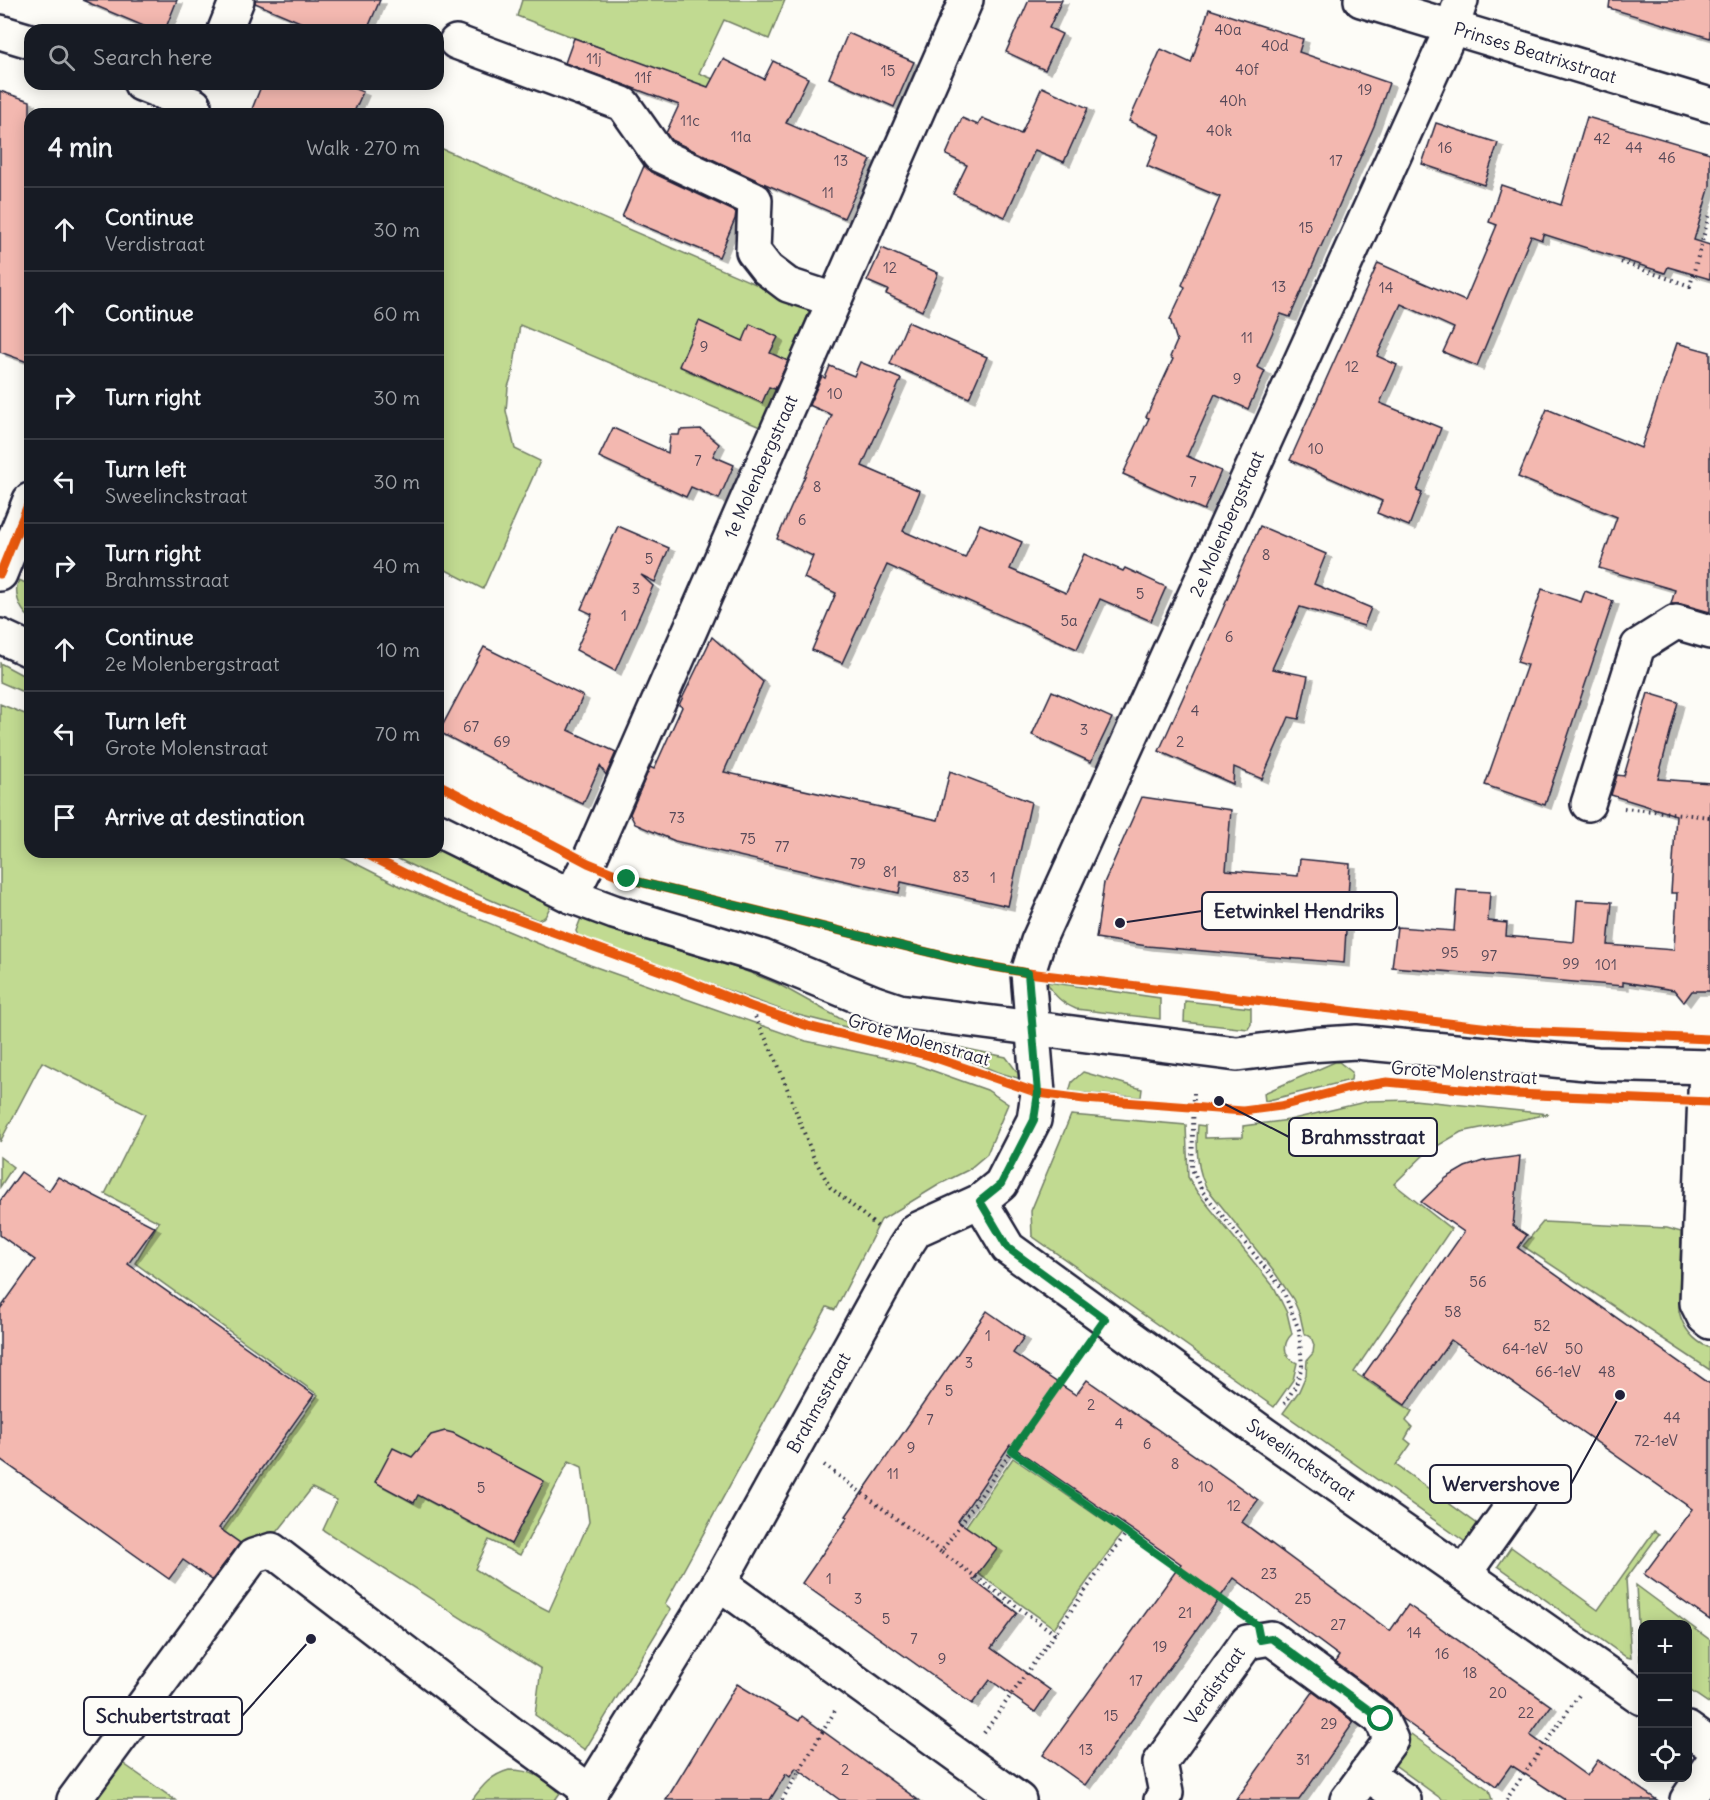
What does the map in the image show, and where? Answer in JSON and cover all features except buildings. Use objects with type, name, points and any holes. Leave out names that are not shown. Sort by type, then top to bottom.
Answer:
[{"type":"street","points":[[227,24],[237,0]]},
{"type":"street","name":"1e Molenbergstraat","points":[[571,896],[588,863],[966,0]]},
{"type":"street","name":"Prinses Beatrixstraat","points":[[1361,0],[1457,14],[1710,105]]},
{"type":"street","name":"2e Molenbergstraat","points":[[1032,1027],[1028,973],[1038,940],[1457,14]]},
{"type":"street","points":[[0,32],[24,39]]},
{"type":"street","points":[[456,42],[623,104],[659,154],[755,200],[753,251],[767,269],[788,285],[834,300]]},
{"type":"street","points":[[160,90],[196,101]]},
{"type":"street","points":[[0,574],[24,515]]},
{"type":"street","points":[[1588,804],[1638,646],[1676,622],[1710,632]]},
{"type":"street","points":[[0,636],[24,647]]},
{"type":"street","name":"Grote Molenstraat","points":[[444,833],[571,896],[614,912],[763,957],[899,1011],[1237,1054],[1308,1045],[1356,1042],[1597,1064],[1708,1066]]},
{"type":"street","name":"Brahmsstraat","points":[[588,1796],[719,1583],[916,1230],[980,1201],[1001,1184],[1034,1120],[1038,1093],[1032,1027]]},
{"type":"street","points":[[1708,1066],[1704,1259],[1697,1303],[1704,1317],[1710,1322]]},
{"type":"street","name":"Sweelinckstraat","points":[[980,1201],[1008,1248],[1264,1434],[1638,1695]]},
{"type":"street","points":[[1464,1574],[1518,1498]]},
{"type":"street","points":[[74,1800],[253,1556],[272,1550],[509,1732],[588,1796]]},
{"type":"street","points":[[719,1583],[1019,1800]]},
{"type":"street","name":"Verdistraat","points":[[1161,1800],[1166,1793],[1161,1763],[1246,1641],[1271,1638],[1381,1719],[1391,1740],[1347,1800]]},
{"type":"street","points":[[1692,1732],[1710,1745]]},
{"type":"street","points":[[1687,1800],[1710,1766]]},
{"type":"street","points":[[1366,1773],[1404,1800]]},
{"type":"path","points":[[1621,262],[1690,286],[1710,212]]},
{"type":"path","points":[[1588,804],[1710,817]]},
{"type":"path","points":[[740,1002],[755,1008],[813,1156],[830,1187],[862,1215],[905,1247]]},
{"type":"path","points":[[1194,1093],[1199,1107],[1192,1169],[1202,1191],[1282,1288],[1299,1330],[1302,1366],[1296,1385],[1264,1434]]},
{"type":"path","points":[[1183,1106],[1199,1107]]},
{"type":"path","points":[[941,1552],[1105,1319]]},
{"type":"path","points":[[796,1445],[1055,1634]]},
{"type":"path","points":[[1012,1451],[1257,1625],[1260,1640]]},
{"type":"path","points":[[965,1761],[1127,1532]]},
{"type":"path","points":[[1506,1800],[1598,1667]]},
{"type":"path","points":[[782,1800],[853,1679]]},
{"type":"green space","points":[[522,0],[785,0],[769,39],[724,20],[699,73],[713,79],[709,89],[517,16]]},
{"type":"green space","points":[[444,150],[811,308],[760,427],[520,325],[513,372],[508,387],[506,411],[515,449],[540,461],[483,589],[444,569]]},
{"type":"green space","points":[[19,580],[24,582],[24,611],[18,600]]},
{"type":"green space","points":[[0,663],[24,676],[24,692],[0,682]]},
{"type":"green space","points":[[0,704],[24,714],[24,858],[345,858],[402,887],[590,965],[806,1041],[914,1064],[987,1090],[1008,1104],[987,1154],[968,1170],[940,1184],[881,1220],[835,1310],[827,1307],[665,1604],[671,1609],[585,1750],[535,1715],[541,1669],[323,1530],[337,1500],[312,1488],[271,1540],[240,1556],[219,1535],[318,1395],[135,1263],[159,1222],[105,1194],[145,1114],[42,1062],[0,1142]],"holes":[[[569,1461],[582,1467],[589,1522],[549,1611],[506,1589],[475,1569],[489,1540],[520,1555]]]},
{"type":"green space","points":[[444,851],[551,905],[545,917],[538,920],[396,858],[444,858]]},
{"type":"green space","points":[[581,918],[628,935],[743,970],[778,984],[859,1027],[858,1030],[790,1013],[578,936],[576,931]]},
{"type":"green space","points":[[1047,982],[1160,998],[1160,1019],[1076,1009],[1059,998]]},
{"type":"green space","points":[[1185,1001],[1251,1008],[1251,1024],[1248,1029],[1184,1022]]},
{"type":"green space","points":[[923,1040],[1006,1057],[1021,1079],[959,1056],[921,1046]]},
{"type":"green space","points":[[1339,1062],[1352,1072],[1351,1080],[1265,1101],[1264,1093]]},
{"type":"green space","points":[[1083,1072],[1142,1089],[1141,1097],[1069,1092],[1072,1082]]},
{"type":"green space","points":[[1414,1100],[1549,1114],[1461,1132],[1427,1152],[1394,1184],[1451,1229],[1354,1372],[1412,1411],[1406,1421],[1412,1427],[1405,1439],[1411,1444],[1396,1465],[1483,1528],[1471,1546],[1283,1413],[1299,1391],[1306,1375],[1307,1360],[1313,1353],[1314,1345],[1311,1337],[1304,1333],[1293,1299],[1206,1187],[1200,1172],[1198,1157],[1198,1125],[1205,1126],[1205,1138],[1243,1137],[1243,1126],[1289,1120],[1369,1101]]},
{"type":"green space","points":[[1071,1115],[1186,1125],[1188,1177],[1197,1192],[1274,1287],[1287,1313],[1292,1334],[1285,1346],[1289,1357],[1297,1363],[1293,1380],[1274,1407],[1032,1236],[1031,1211]]},
{"type":"green space","points":[[0,1157],[13,1167],[0,1187]]},
{"type":"green space","points":[[1543,1222],[1667,1228],[1681,1232],[1679,1311],[1690,1333],[1710,1348],[1710,1370],[1523,1246]]},
{"type":"green space","points":[[1013,1458],[1122,1533],[1054,1628],[948,1552]]},
{"type":"green space","points":[[1654,1531],[1659,1534],[1626,1579],[1631,1658],[1626,1657],[1498,1566],[1511,1547],[1598,1610]]},
{"type":"green space","points":[[1636,1585],[1683,1620],[1638,1620],[1638,1623]]},
{"type":"green space","points":[[1692,1627],[1710,1640],[1710,1704],[1692,1692]]},
{"type":"green space","points":[[1411,1734],[1489,1790],[1492,1800],[1443,1800],[1392,1763]]},
{"type":"green space","points":[[121,1762],[175,1800],[94,1800]]},
{"type":"green space","points":[[509,1770],[525,1771],[537,1776],[560,1793],[555,1800],[472,1800],[488,1781]]},
{"type":"cycle path","points":[[0,574],[24,515]]},
{"type":"cycle path","points":[[444,787],[588,863],[627,879],[977,964],[1028,973],[1515,1031],[1710,1039]]},
{"type":"cycle path","points":[[374,858],[440,891],[680,978],[750,1006],[808,1026],[930,1056],[1038,1093],[1084,1099],[1243,1111],[1281,1106],[1349,1088],[1387,1082],[1514,1094],[1710,1102]]},
{"type":"place","name":"Eetwinkel Hendriks","points":[[1120,923]]},
{"type":"place","name":"Brahmsstraat","points":[[1219,1101]]},
{"type":"place","name":"Wervershove","points":[[1620,1395]]},
{"type":"place","name":"Schubertstraat","points":[[311,1639]]},
{"type":"route","points":[[627,879],[977,964],[1028,973],[1038,1093],[1034,1120],[1001,1184],[980,1201],[1008,1248],[1105,1319],[1012,1451],[1257,1625],[1260,1640],[1271,1638],[1381,1719]]}]
